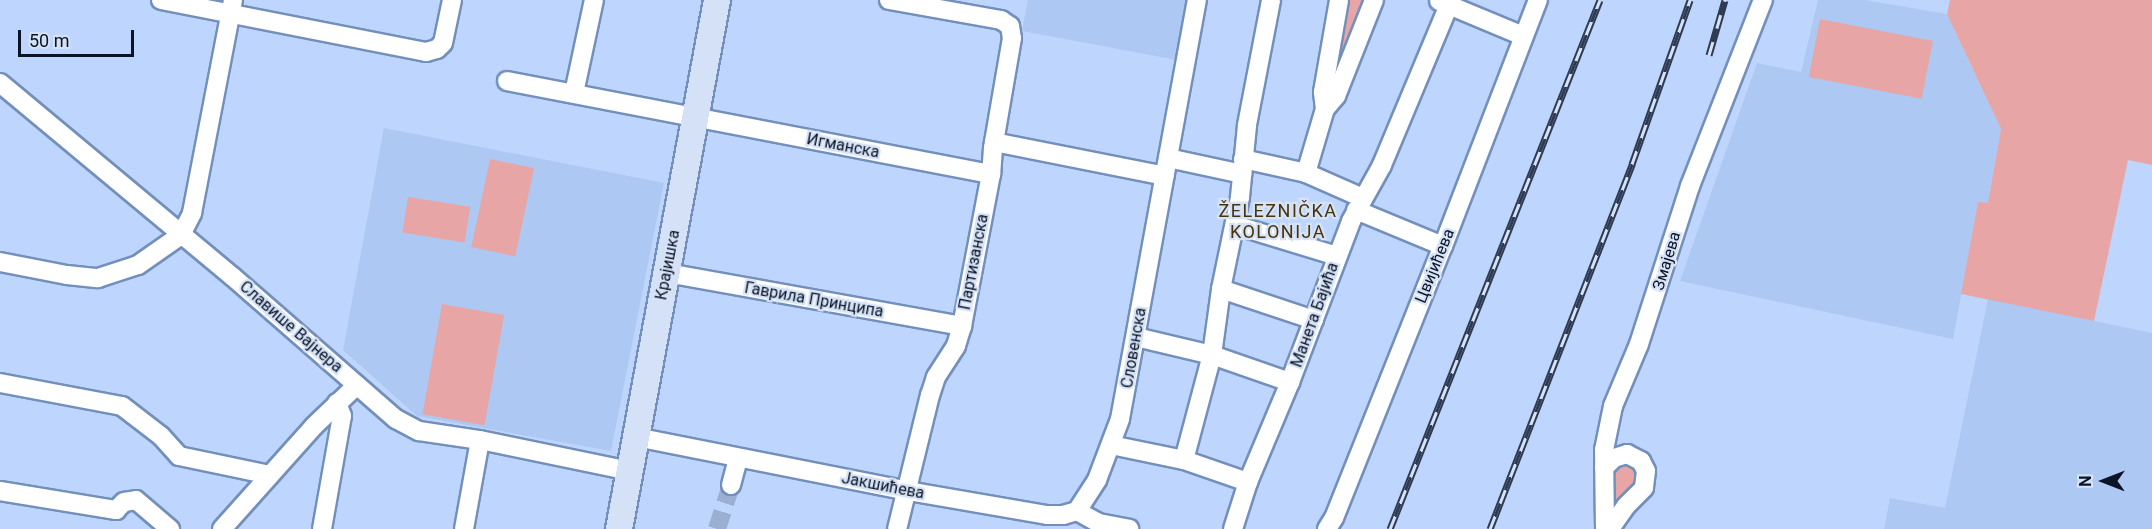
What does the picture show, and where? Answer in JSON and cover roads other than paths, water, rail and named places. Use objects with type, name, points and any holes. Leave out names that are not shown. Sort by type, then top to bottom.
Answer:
[{"type":"main road","name":"Крајишка","points":[[619,529],[717,0]]},
{"type":"street","points":[[161,0],[232,7],[426,52],[437,49],[443,43],[452,0]]},
{"type":"street","points":[[574,93],[594,0]]},
{"type":"street","name":"Партизанска","points":[[889,0],[1000,20],[1010,26],[1012,38],[994,142],[991,174],[962,326],[956,346],[936,377],[897,529]]},
{"type":"street","name":"Словенска","points":[[1077,512],[1089,496],[1111,445],[1125,398],[1197,0]]},
{"type":"street","points":[[1184,460],[1212,355],[1270,0]]},
{"type":"street","points":[[1306,173],[1325,109],[1323,92],[1339,0]]},
{"type":"street","points":[[1325,109],[1336,96],[1374,0]]},
{"type":"street","name":"Цвијићева","points":[[1327,529],[1334,518],[1443,246],[1538,0]]},
{"type":"street","name":"Змајева","points":[[1605,529],[1604,468],[1608,425],[1646,324],[1690,186],[1763,0]]},
{"type":"street","points":[[1443,2],[1523,36]]},
{"type":"street","name":"Манета Бајића","points":[[1233,529],[1248,482],[1290,382],[1337,256],[1360,204],[1382,165],[1443,2]]},
{"type":"street","points":[[0,262],[68,275],[98,278],[138,265],[181,235],[190,221],[232,7]]},
{"type":"street","name":"Игманска","points":[[507,81],[991,174]]},
{"type":"street","name":"Славише Вајнера","points":[[0,82],[233,277],[384,410],[409,427],[630,471]]},
{"type":"street","points":[[994,142],[1167,167],[1242,166],[1306,173],[1360,204],[1443,246]]},
{"type":"street","points":[[1235,225],[1337,256]]},
{"type":"street","name":"Гаврила Принципа","points":[[666,273],[962,326]]},
{"type":"street","points":[[1221,289],[1314,320]]},
{"type":"street","points":[[1136,337],[1212,355],[1290,382]]},
{"type":"street","points":[[0,383],[122,406],[183,458],[270,475]]},
{"type":"street","points":[[222,529],[337,403],[357,385]]},
{"type":"street","points":[[322,529],[342,416],[337,403]]},
{"type":"street","points":[[1608,425],[1610,439],[1619,455]]},
{"type":"street","name":"Јакшићева","points":[[636,437],[908,491],[1047,515],[1063,516],[1077,512]]},
{"type":"street","points":[[464,529],[480,440]]},
{"type":"street","points":[[1111,445],[1184,460],[1248,482]]},
{"type":"street","points":[[1604,468],[1619,455],[1634,456],[1641,461],[1646,471],[1644,488],[1626,506],[1610,529]]},
{"type":"street","points":[[730,485],[738,458]]},
{"type":"street","points":[[0,491],[116,510],[124,502],[136,500],[170,529]]},
{"type":"street","points":[[1604,492],[1615,505],[1626,506]]},
{"type":"street","points":[[1077,512],[1098,526],[1129,529]]},
{"type":"tunnel","points":[[717,529],[731,485]]},
{"type":"railway","points":[[1390,529],[1600,0]]},
{"type":"railway","points":[[1490,529],[1632,164],[1690,0]]},
{"type":"railway","points":[[1709,55],[1725,0]]},
{"type":"district","name":"ŽELEZNIČKA KOLONIJA","points":[[1278,222]]}]
